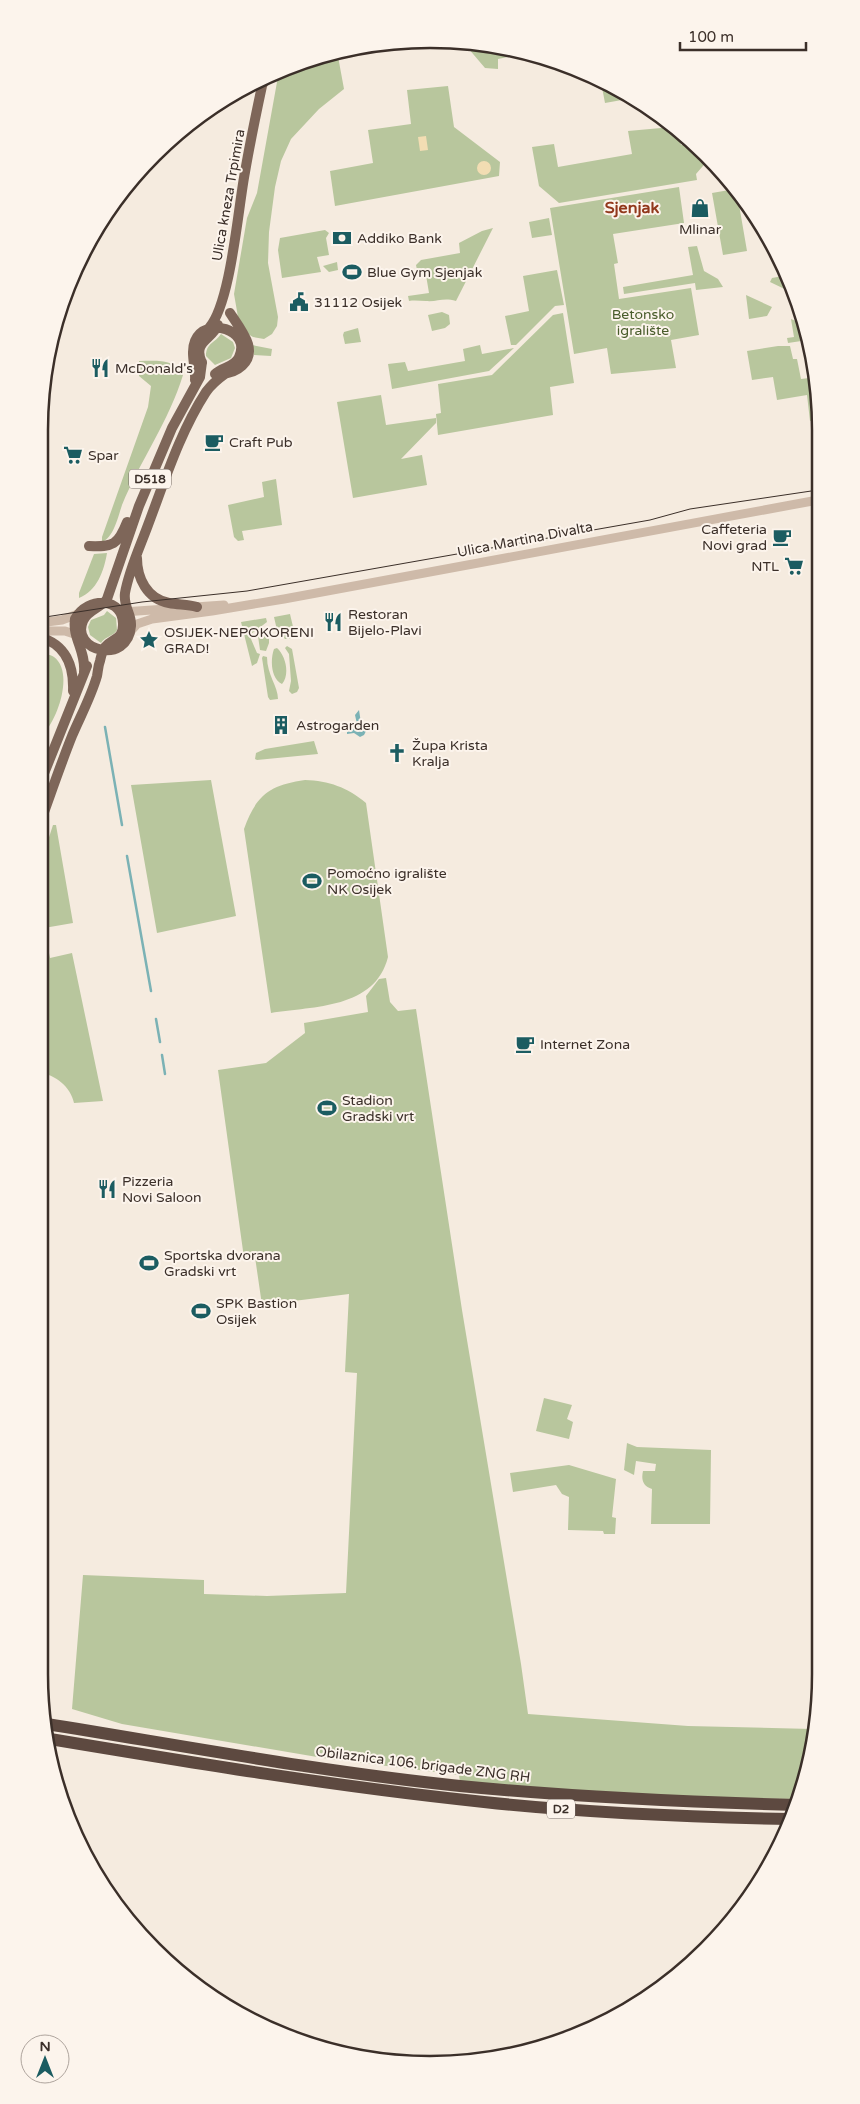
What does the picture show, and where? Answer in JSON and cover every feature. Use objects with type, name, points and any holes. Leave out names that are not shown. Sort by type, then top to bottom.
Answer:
[{"type":"highway","points":[[50,1717],[67,1721],[89,1730]]},
{"type":"highway","name":"Obilaznica 106. brigade ZNG RH","points":[[51,1725],[318,1767],[459,1786],[602,1798],[789,1805]]},
{"type":"highway","name":"D2","points":[[54,1740],[332,1784],[486,1803],[662,1816],[783,1819]]},
{"type":"highway","points":[[55,1747],[88,1746]]},
{"type":"main road","name":"Ulica kneza Trpimira","points":[[213,328],[219,313],[227,280],[245,169],[262,87]]},
{"type":"main road","name":"Ulica kneza Trpimira","points":[[227,280],[233,332]]},
{"type":"main road","name":"D518","points":[[220,374],[241,368],[246,363],[248,352],[248,343],[230,313]]},
{"type":"main road","name":"D518","points":[[84,672],[81,626],[86,616],[99,603],[114,578],[139,506],[163,448],[202,372],[198,359],[201,345],[213,328]]},
{"type":"main road","points":[[213,328],[233,332]]},
{"type":"main road","name":"D518","points":[[109,650],[108,645],[122,633],[124,599],[128,580],[178,448],[207,391],[220,374],[234,364],[240,355],[240,342],[233,332]]},
{"type":"main road","points":[[198,359],[220,374]]},
{"type":"main road","points":[[89,546],[103,546],[116,543],[123,532],[129,515],[139,506]]},
{"type":"main road","points":[[138,552],[138,572],[148,591],[159,600],[168,603],[197,607]]},
{"type":"main road","name":"D518","points":[[48,764],[89,658],[74,623],[84,607],[99,603]]},
{"type":"main road","points":[[99,603],[114,606],[123,612]]},
{"type":"main road","name":"D518","points":[[123,612],[131,622],[130,632]]},
{"type":"main road","points":[[82,638],[94,648],[109,650],[125,642],[130,632]]},
{"type":"main road","points":[[48,641],[66,653],[73,674],[73,702]]},
{"type":"main road","points":[[48,801],[96,677],[109,650]]},
{"type":"street","name":"Ulica Martina Divalta","points":[[130,632],[137,624],[152,619],[237,606],[812,501]]},
{"type":"street","name":"Ulica Martina Divalta","points":[[123,612],[213,605],[237,606]]},
{"type":"street","points":[[48,622],[62,620],[78,614]]},
{"type":"street","points":[[48,631],[65,631],[82,638]]},
{"type":"green space","points":[[469,50],[511,56],[498,59],[498,69],[485,68]]},
{"type":"green space","points":[[338,59],[344,89],[319,109],[291,139],[281,161],[275,187],[269,232],[268,263],[278,317],[277,326],[272,334],[264,339],[248,334],[238,317],[234,294],[247,218],[257,193],[277,80],[307,68]]},
{"type":"green space","points":[[448,86],[454,127],[500,162],[499,176],[335,206],[330,171],[373,163],[368,130],[411,124],[407,90]]},
{"type":"green space","points":[[602,89],[622,100],[605,103]]},
{"type":"green space","points":[[664,128],[704,164],[696,174],[697,180],[559,203],[539,186],[532,147],[554,144],[558,167],[632,154],[628,131]]},
{"type":"green space","name":"Betonsko igralište","points":[[679,187],[684,223],[613,234],[618,263],[614,264],[619,299],[691,288],[699,335],[671,340],[676,368],[611,374],[607,348],[574,354],[550,208]]},
{"type":"green space","points":[[728,190],[739,205],[747,251],[723,255],[712,193]]},
{"type":"green space","points":[[549,218],[552,235],[532,238],[529,222]]},
{"type":"green space","points":[[493,228],[456,301],[448,299],[409,301],[408,296],[429,293],[425,269],[417,270],[416,265],[421,260],[460,253],[459,243],[482,231]]},
{"type":"green space","points":[[325,230],[329,233],[326,238],[329,255],[317,257],[321,272],[282,278],[278,250],[280,238]]},
{"type":"green space","points":[[697,246],[704,271],[718,279],[723,287],[696,290],[695,283],[624,294],[623,287],[693,275],[688,247]]},
{"type":"green space","points":[[337,262],[338,270],[329,272],[323,266]]},
{"type":"green space","points":[[557,270],[564,305],[555,306],[516,345],[511,345],[505,316],[529,311],[523,276]]},
{"type":"green space","points":[[780,277],[785,289],[770,282],[772,278]]},
{"type":"green space","points":[[746,295],[772,307],[767,316],[749,319]]},
{"type":"green space","points":[[442,312],[449,315],[450,324],[445,328],[432,331],[428,315]]},
{"type":"green space","points":[[563,313],[574,383],[550,387],[553,415],[438,435],[436,414],[441,413],[438,384],[492,375],[553,315]]},
{"type":"green space","points":[[791,319],[796,321],[801,341],[788,343],[787,338],[794,337]]},
{"type":"green space","points":[[358,328],[361,342],[345,344],[344,332]]},
{"type":"green space","points":[[221,334],[233,342],[235,348],[231,358],[215,365],[206,356],[206,352],[209,346]]},
{"type":"green space","points":[[252,345],[272,349],[271,356],[254,355]]},
{"type":"green space","points":[[480,345],[482,354],[514,348],[489,371],[392,389],[388,364],[405,362],[408,371],[465,361],[463,349]]},
{"type":"green space","points":[[790,346],[793,359],[797,359],[801,379],[809,378],[812,420],[810,421],[807,395],[777,400],[773,377],[752,380],[747,351]]},
{"type":"green space","points":[[139,361],[170,363],[183,375],[170,409],[129,489],[113,531],[102,542],[102,537],[148,407],[151,386],[139,376]]},
{"type":"green space","points":[[381,395],[386,425],[436,418],[436,423],[401,459],[422,455],[427,485],[353,498],[337,402]]},
{"type":"green space","points":[[276,479],[282,525],[242,531],[244,540],[238,541],[234,537],[228,505],[264,497],[262,482]]},
{"type":"green space","points":[[107,553],[99,580],[91,591],[79,598],[79,593],[94,554]]},
{"type":"green space","points":[[107,611],[116,618],[117,630],[101,643],[90,635],[88,627],[91,620],[104,615]]},
{"type":"green space","points":[[290,614],[294,631],[302,629],[302,633],[290,639],[285,639],[277,630],[274,617]]},
{"type":"green space","points":[[266,618],[267,622],[251,634],[251,639],[257,653],[260,654],[257,663],[252,666],[241,622]]},
{"type":"green space","points":[[264,630],[269,632],[269,643],[266,651],[260,650],[258,636]]},
{"type":"green space","points":[[287,646],[292,649],[299,688],[297,692],[292,694],[289,691],[291,681],[289,654],[285,648]]},
{"type":"green space","points":[[277,648],[283,656],[286,666],[286,676],[282,684],[278,682],[272,669],[273,653],[274,649]]},
{"type":"green space","points":[[48,655],[54,657],[60,664],[63,673],[62,695],[48,727]]},
{"type":"green space","points":[[263,656],[267,657],[267,663],[278,699],[270,700],[268,697]]},
{"type":"green space","points":[[314,741],[318,754],[255,759],[256,753],[265,749]]},
{"type":"green space","points":[[211,780],[236,916],[157,933],[131,785]]},
{"type":"green space","points":[[305,780],[322,782],[345,789],[366,803],[388,957],[381,974],[370,987],[357,996],[323,1006],[271,1013],[244,829],[259,800],[266,794],[282,785]]},
{"type":"green space","points":[[53,825],[56,825],[73,923],[48,927],[48,840]]},
{"type":"green space","points":[[48,948],[50,958],[72,953],[103,1101],[74,1103],[66,1087],[48,1075]]},
{"type":"green space","points":[[386,978],[390,1002],[398,1011],[416,1009],[462,1310],[528,1714],[688,1726],[808,1729],[805,1749],[791,1799],[677,1798],[460,1782],[459,1775],[323,1758],[122,1724],[72,1709],[83,1575],[204,1580],[204,1594],[267,1596],[346,1593],[357,1373],[345,1372],[349,1294],[262,1305],[255,1257],[244,1258],[218,1070],[266,1063],[305,1033],[304,1023],[368,1012],[366,996],[379,979]]},
{"type":"green space","points":[[544,1398],[572,1405],[567,1419],[573,1422],[569,1439],[536,1431]]},
{"type":"green space","points":[[627,1443],[637,1447],[711,1450],[710,1524],[651,1524],[652,1489],[645,1484],[642,1474],[643,1471],[655,1471],[656,1464],[636,1461],[634,1475],[624,1470]]},
{"type":"green space","points":[[569,1465],[616,1479],[612,1517],[616,1518],[615,1534],[604,1534],[603,1531],[568,1530],[569,1497],[562,1494],[556,1485],[513,1492],[510,1473]]},
{"type":"sand","points":[[426,136],[428,150],[420,151],[418,137]]},
{"type":"sand","points":[[481,161],[487,161],[491,168],[487,175],[481,175],[477,171],[477,165]]},
{"type":"water","points":[[359,710],[361,723],[367,729],[364,735],[360,737],[354,733],[347,734],[347,729],[353,729],[357,724],[355,715]]},
{"type":"waterway","points":[[105,727],[122,825]]},
{"type":"waterway","points":[[127,856],[151,991]]},
{"type":"waterway","points":[[156,1019],[160,1042]]},
{"type":"waterway","points":[[162,1055],[165,1074]]},
{"type":"tram line","points":[[48,617],[142,602],[247,591],[650,520],[690,509],[812,491]]},
{"type":"place","name":"Mlinar","points":[[700,208]]},
{"type":"place","name":"Addiko Bank","points":[[342,238]]},
{"type":"place","name":"Blue Gym Sjenjak","points":[[352,272]]},
{"type":"place","name":"31112 Osijek","points":[[299,302]]},
{"type":"place","name":"McDonald's","points":[[100,368]]},
{"type":"place","name":"Craft Pub","points":[[214,442]]},
{"type":"place","name":"Spar","points":[[73,455]]},
{"type":"place","name":"Caffeteria Novi grad","points":[[782,537]]},
{"type":"place","name":"NTL","points":[[794,566]]},
{"type":"place","name":"Restoran Bijelo-Plavi","points":[[333,622]]},
{"type":"place","name":"OSIJEK-NEPOKORENI GRAD!","points":[[149,640]]},
{"type":"place","name":"Astrogarden","points":[[281,725]]},
{"type":"place","name":"Župa Krista Kralja","points":[[397,753]]},
{"type":"place","name":"Pomoćno igralište NK Osijek","points":[[312,881]]},
{"type":"place","name":"Internet Zona","points":[[525,1044]]},
{"type":"place","name":"Stadion Gradski vrt","points":[[327,1108]]},
{"type":"place","name":"Pizzeria Novi Saloon","points":[[107,1189]]},
{"type":"place","name":"Sportska dvorana Gradski vrt","points":[[149,1263]]},
{"type":"place","name":"SPK Bastion Osijek","points":[[201,1311]]},
{"type":"district","name":"Sjenjak","points":[[632,207]]}]
